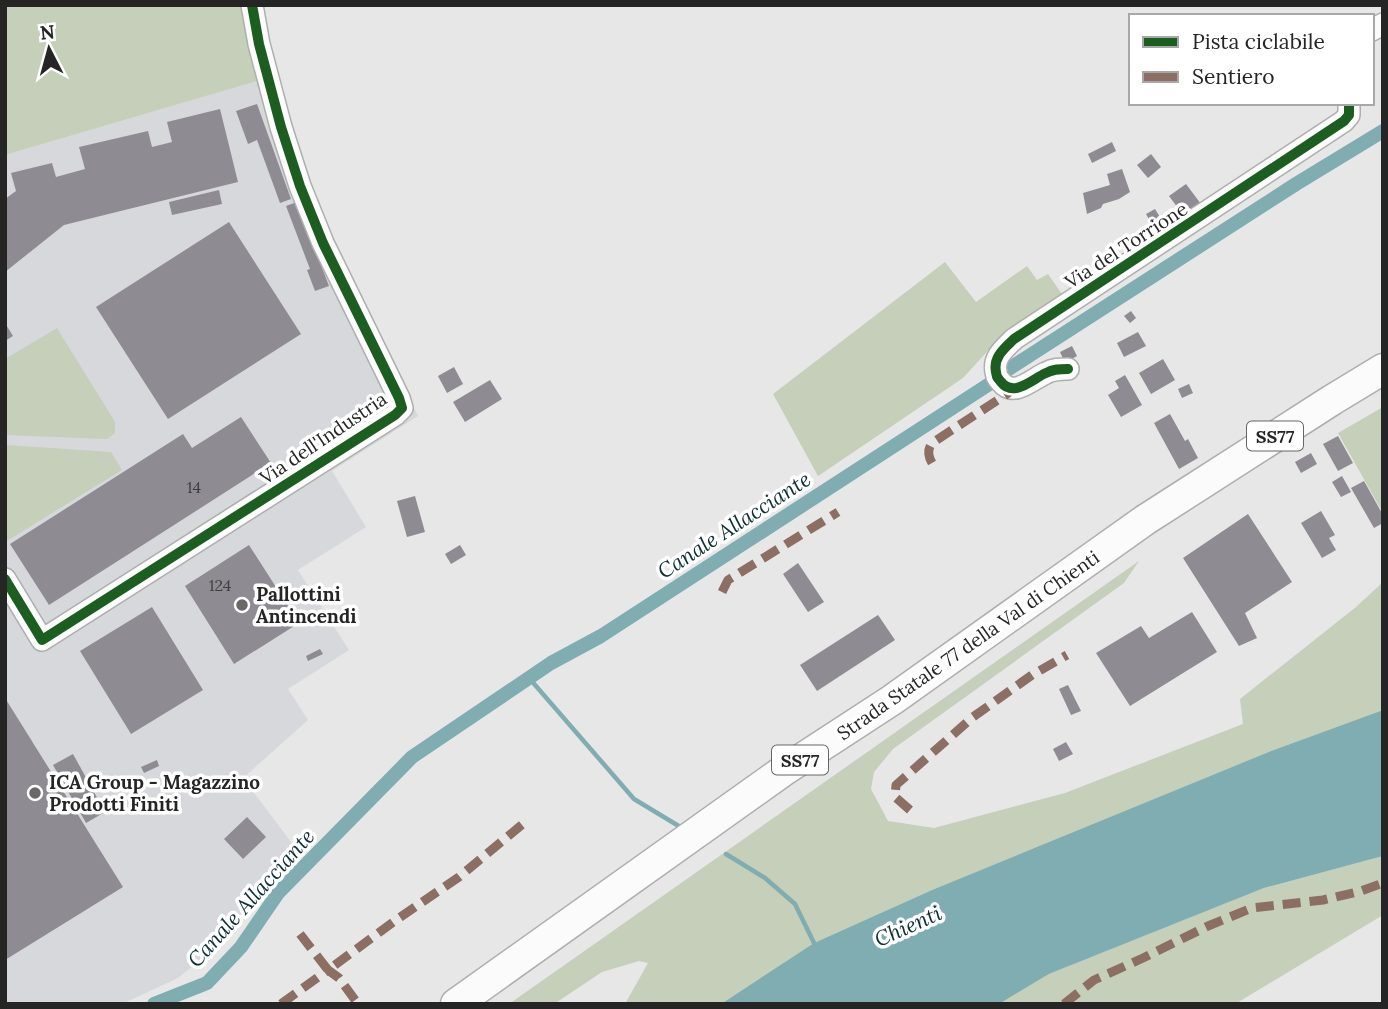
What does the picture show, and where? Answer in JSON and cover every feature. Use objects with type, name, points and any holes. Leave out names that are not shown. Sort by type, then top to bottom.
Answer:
[{"type":"highway","name":"Strada Statale 77 della Val di Chienti","points":[[456,1004],[783,771],[1383,369]]},
{"type":"highway","name":"Strada Statale 77 della Val di Chienti","points":[[486,1004],[787,790],[901,715],[1162,519],[1383,388]]},
{"type":"street","name":"Via dell'Industria","points":[[5,579],[42,640],[396,415],[402,408],[323,243],[300,186],[258,44],[253,5]]},
{"type":"street","name":"Via del Torrione","points":[[1068,369],[1055,369],[1020,388],[1012,389],[998,378],[995,362],[1014,340],[1345,121],[1349,115],[1349,105]]},
{"type":"shaded area","points":[[276,75],[308,181],[331,238],[418,416],[332,471],[366,527],[298,570],[349,650],[288,689],[308,720],[243,778],[294,846],[225,940],[178,978],[122,1004],[5,1004],[5,155]]},
{"type":"green space","points":[[5,5],[245,5],[260,80],[5,155]]},
{"type":"green space","points":[[945,262],[976,302],[1027,266],[1037,280],[1048,274],[1064,297],[994,344],[963,378],[818,476],[773,394]]},
{"type":"green space","points":[[57,328],[115,422],[115,433],[107,439],[5,435],[5,359]]},
{"type":"green space","points":[[1383,407],[1383,513],[1338,433]]},
{"type":"green space","points":[[5,445],[111,452],[122,470],[5,542]]},
{"type":"green space","points":[[1139,561],[1124,583],[893,749],[874,772],[871,789],[888,821],[934,828],[1065,793],[1243,724],[1240,699],[1356,607],[1383,582],[1383,710],[1271,751],[932,890],[814,943],[721,1004],[625,1004],[648,963],[639,961],[602,972],[554,1004],[509,1004]]},
{"type":"green space","points":[[1383,856],[1383,915],[1235,1004],[999,1004],[1049,974],[1264,888]]},
{"type":"water","name":"Chienti","points":[[1383,710],[1383,856],[1264,888],[1049,974],[999,1004],[721,1004],[814,943],[932,890],[1271,751]]},
{"type":"building","points":[[257,104],[291,199],[280,203],[257,140],[248,144],[236,111]]},
{"type":"building","points":[[220,109],[238,182],[64,225],[5,272],[5,199],[16,191],[11,173],[52,163],[56,177],[85,169],[79,147],[148,131],[152,147],[172,142],[167,122]]},
{"type":"building","points":[[1112,142],[1116,151],[1092,163],[1088,154]]},
{"type":"building","points":[[1151,154],[1161,167],[1148,178],[1137,165]]},
{"type":"building","points":[[1122,169],[1130,192],[1087,214],[1083,193],[1110,185],[1107,174]]},
{"type":"building","points":[[1186,184],[1204,208],[1186,219],[1169,196]]},
{"type":"building","points":[[219,190],[222,204],[172,215],[169,202]]},
{"type":"building","points":[[297,202],[329,286],[315,291],[307,270],[310,269],[286,206]]},
{"type":"building","points":[[1155,209],[1166,227],[1156,232],[1146,214]]},
{"type":"building","points":[[229,222],[301,334],[168,419],[96,307]]},
{"type":"building","points":[[1131,311],[1136,318],[1130,323],[1124,316]]},
{"type":"building","points":[[5,323],[13,336],[5,341]]},
{"type":"building","points":[[1138,332],[1146,346],[1124,357],[1117,343]]},
{"type":"building","points":[[1072,346],[1077,356],[1065,363],[1060,352]]},
{"type":"building","points":[[1163,359],[1175,380],[1151,394],[1139,373]]},
{"type":"building","points":[[454,367],[463,384],[447,393],[438,376]]},
{"type":"building","points":[[1125,375],[1142,405],[1121,417],[1108,395],[1119,388],[1115,381]]},
{"type":"building","points":[[490,380],[502,399],[465,422],[453,402]]},
{"type":"building","points":[[1189,384],[1193,393],[1182,398],[1178,389]]},
{"type":"building","points":[[1170,414],[1198,458],[1179,469],[1154,423]]},
{"type":"building","points":[[241,417],[271,463],[49,605],[10,544],[183,434],[192,448]]},
{"type":"building","points":[[1338,436],[1353,463],[1338,471],[1323,444]]},
{"type":"building","points":[[1311,453],[1317,464],[1301,473],[1295,462]]},
{"type":"building","points":[[1342,476],[1351,492],[1341,497],[1332,482]]},
{"type":"building","points":[[1364,481],[1383,515],[1383,523],[1374,528],[1351,488]]},
{"type":"building","points":[[415,496],[425,532],[407,537],[397,501]]},
{"type":"building","points":[[1321,511],[1335,535],[1329,538],[1336,550],[1322,558],[1301,523]]},
{"type":"building","points":[[1248,514],[1292,582],[1245,613],[1257,638],[1239,646],[1183,558]]},
{"type":"building","name":"Pallottini Antincendi","points":[[249,545],[299,623],[234,664],[185,586]]},
{"type":"building","points":[[460,545],[466,555],[451,564],[445,554]]},
{"type":"building","points":[[798,563],[824,602],[808,612],[783,574]]},
{"type":"building","points":[[152,607],[203,690],[131,734],[80,651]]},
{"type":"building","points":[[1192,612],[1217,652],[1130,706],[1096,653],[1141,626],[1149,638]]},
{"type":"building","points":[[878,615],[895,640],[817,691],[800,665]]},
{"type":"building","points":[[320,649],[323,654],[308,661],[306,656]]},
{"type":"building","points":[[1068,685],[1081,711],[1071,715],[1059,689]]},
{"type":"building","name":"ICA Group - Magazzino Prodotti Finiti","points":[[5,698],[123,887],[5,960]]},
{"type":"building","points":[[1066,742],[1073,754],[1059,761],[1053,749]]},
{"type":"building","points":[[73,754],[105,812],[86,823],[53,765]]},
{"type":"building","points":[[157,760],[159,766],[144,773],[141,767]]},
{"type":"building","points":[[247,817],[266,837],[243,859],[224,839]]},
{"type":"waterway","name":"Canale Allacciante","points":[[154,1004],[207,983],[241,947],[278,893],[412,757],[551,663],[601,636],[1004,372],[1383,131]]},
{"type":"waterway","points":[[529,678],[634,799],[682,828]]},
{"type":"waterway","points":[[726,854],[765,878],[795,904],[815,945]]},
{"type":"marked path","points":[[932,463],[929,453],[932,443],[1012,389]]},
{"type":"marked path","points":[[722,592],[728,580],[838,512]]},
{"type":"marked path","points":[[910,810],[895,797],[896,785],[973,717],[1032,675],[1067,655]]},
{"type":"marked path","points":[[300,934],[328,970],[459,877],[524,823]]},
{"type":"marked path","points":[[1064,1004],[1094,980],[1252,908],[1323,900],[1383,883]]},
{"type":"marked path","points":[[281,1004],[328,970],[339,978],[358,1004]]},
{"type":"cycle path","points":[[5,579],[42,640],[402,408],[323,243],[300,186],[281,127],[259,44],[252,5]]},
{"type":"cycle path","points":[[1068,369],[1051,371],[1023,386],[1012,388],[998,378],[996,362],[1014,339],[1344,121],[1349,115],[1349,105]]},
{"type":"place","name":"Pallottini Antincendi","points":[[242,605]]},
{"type":"place","name":"ICA Group - Magazzino Prodotti Finiti","points":[[35,793]]}]
